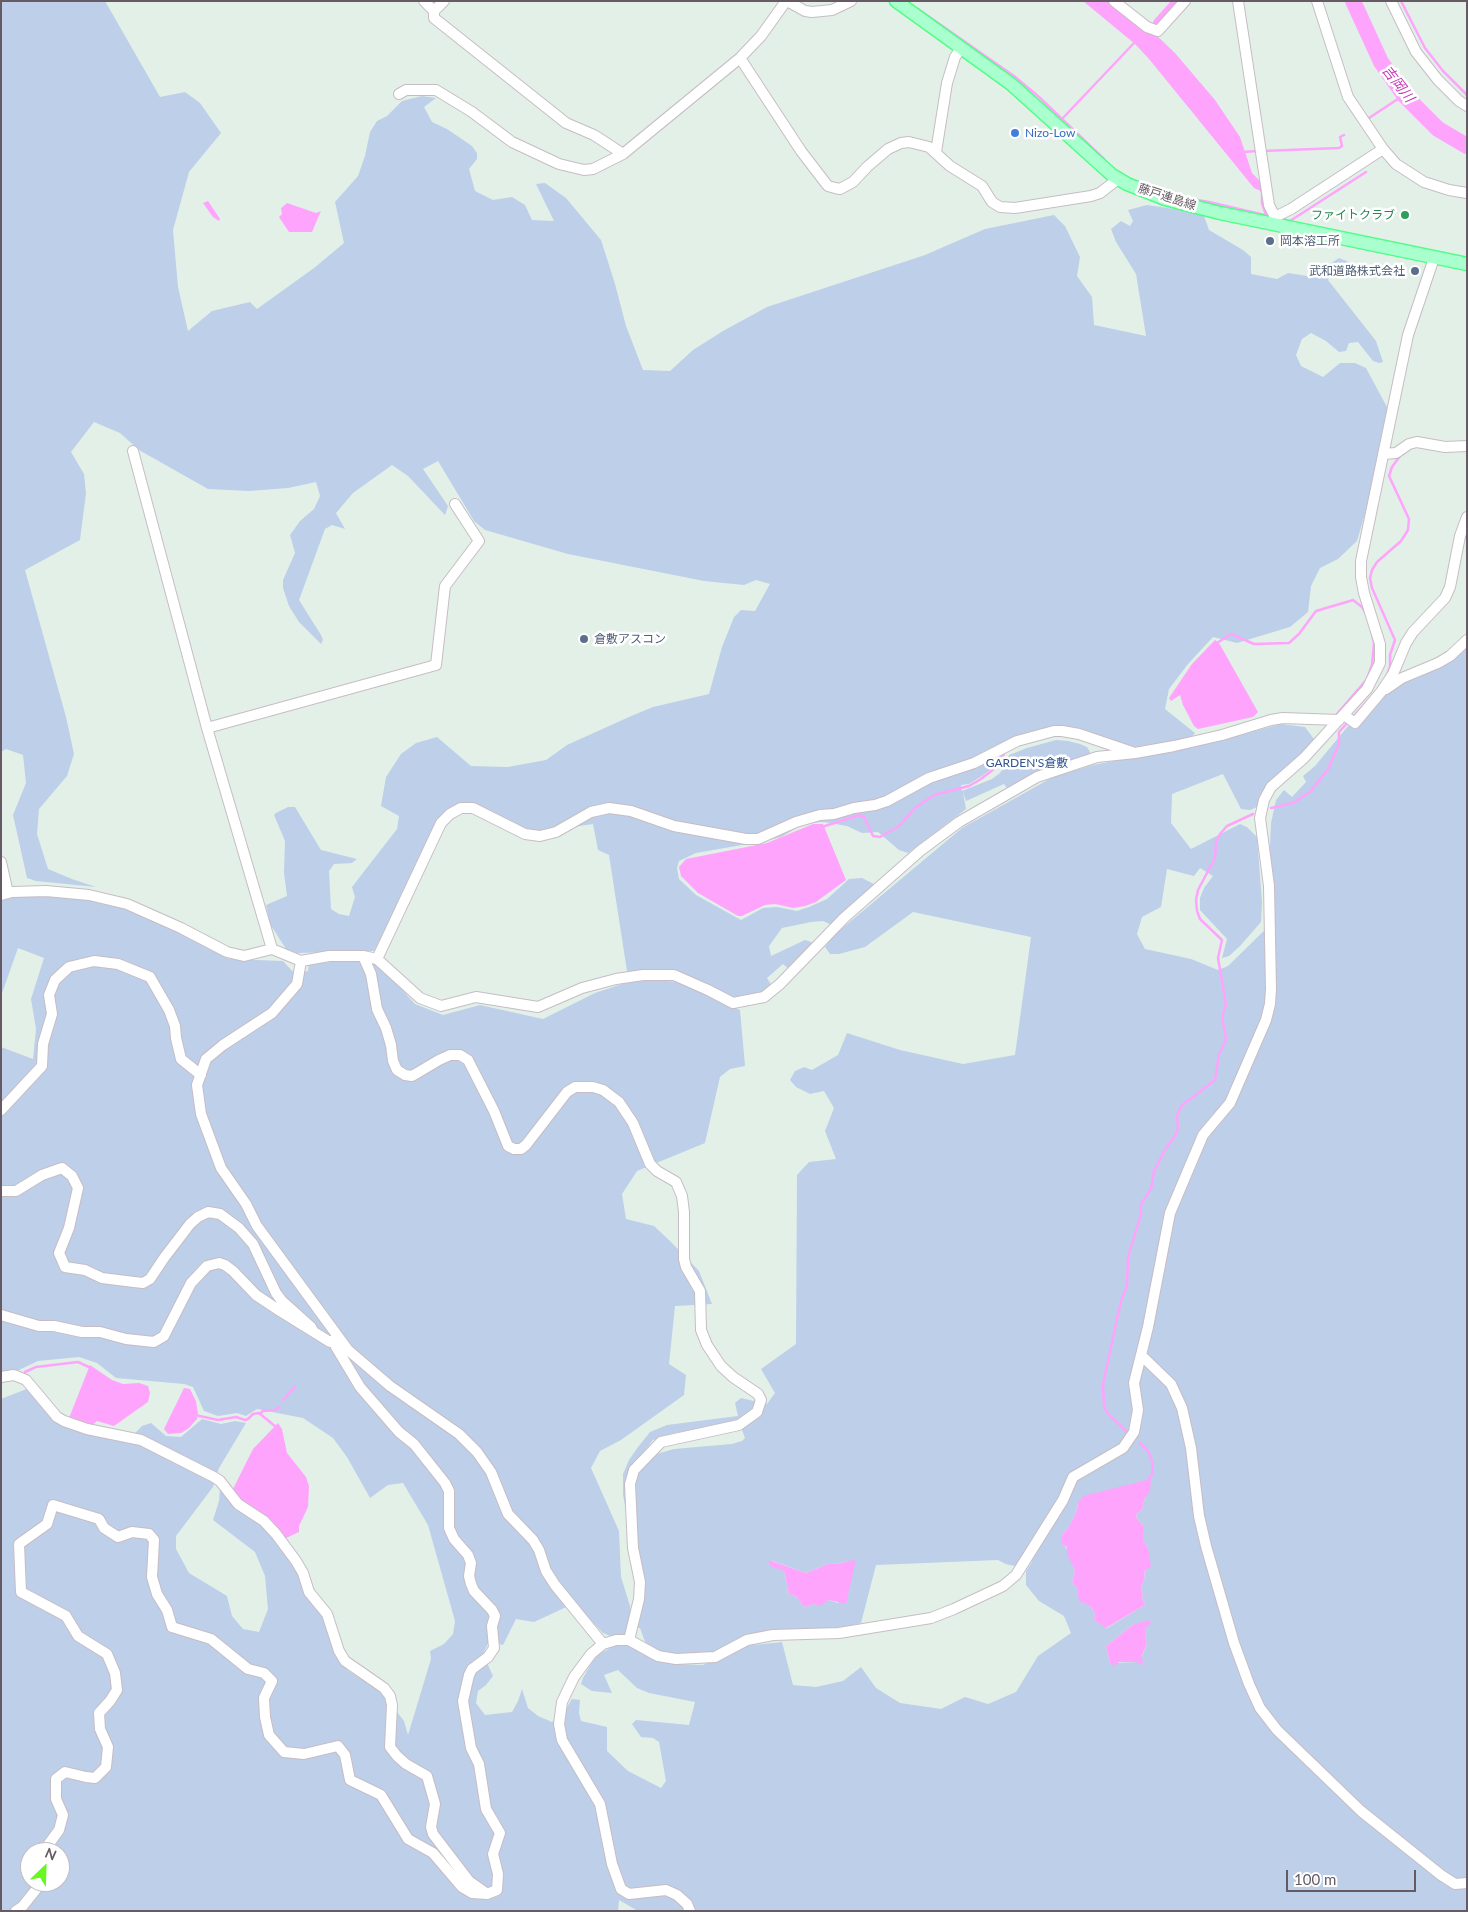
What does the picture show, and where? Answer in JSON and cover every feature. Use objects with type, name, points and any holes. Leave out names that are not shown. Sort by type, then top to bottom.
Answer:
[{"type":"main road","name":"藤戸連島線","points":[[896,1],[1032,102],[1118,179],[1144,191],[1165,199],[1275,221],[1467,264]]},
{"type":"street","points":[[424,1],[434,11],[434,18],[566,123],[594,135],[623,154]]},
{"type":"street","points":[[434,11],[444,1]]},
{"type":"street","points":[[399,94],[406,90],[436,90],[472,112],[512,142],[560,164],[584,170],[592,169],[623,154],[740,58],[761,36],[786,1],[805,11],[812,12],[832,10],[851,1]]},
{"type":"street","points":[[1114,1],[1158,32],[1185,1]]},
{"type":"street","points":[[1238,1],[1269,205],[1275,221],[1383,149]]},
{"type":"street","points":[[1317,1],[1348,97],[1383,149],[1396,164],[1424,182],[1449,190],[1467,193]]},
{"type":"street","points":[[1390,1],[1416,52],[1438,80],[1459,101],[1467,106]]},
{"type":"street","points":[[936,152],[947,83],[955,57],[961,48]]},
{"type":"street","points":[[740,58],[801,151],[828,186],[840,189],[852,182],[881,154],[901,143],[917,143],[930,147],[950,166],[982,186],[992,202],[1000,207],[1015,208],[1091,196],[1100,193],[1118,179]]},
{"type":"street","points":[[1,862],[5,894],[46,891],[89,896],[127,904],[227,952],[244,956],[272,949],[301,961],[329,956],[363,956],[376,959],[420,998],[441,1006],[476,997],[538,1007],[582,988],[616,979],[643,975],[674,975],[733,1003],[764,997],[780,984],[844,918],[920,851],[959,822],[1037,776],[1097,757],[1135,753],[1222,734],[1283,718],[1346,719],[1355,723],[1381,692],[1393,674],[1390,660],[1380,644],[1361,578],[1361,561],[1408,335],[1434,258]]},
{"type":"street","points":[[1383,454],[1396,453],[1409,444],[1416,442],[1445,447],[1467,446]]},
{"type":"street","points":[[133,451],[207,728],[272,949]]},
{"type":"street","points":[[207,728],[436,665],[445,586],[480,541],[455,504]]},
{"type":"street","points":[[690,1911],[687,1904],[678,1895],[666,1890],[629,1894],[621,1889],[612,1864],[600,1804],[562,1740],[559,1724],[562,1702],[574,1677],[591,1654],[603,1644],[616,1640],[629,1640],[658,1656],[676,1659],[716,1657],[747,1640],[773,1634],[839,1633],[931,1618],[978,1599],[1003,1586],[1016,1575],[1063,1500],[1073,1477],[1123,1448],[1134,1432],[1138,1410],[1134,1383],[1142,1356],[1170,1213],[1203,1135],[1230,1103],[1268,1012],[1271,989],[1269,886],[1260,818],[1264,800],[1271,787],[1346,719],[1390,660],[1445,598],[1455,570],[1460,536],[1467,517]]},
{"type":"street","points":[[1381,692],[1402,678],[1438,664],[1467,640]]},
{"type":"street","points":[[376,959],[441,823],[450,814],[461,808],[473,808],[525,834],[540,836],[556,832],[591,812],[609,808],[631,811],[674,826],[746,839],[758,839],[796,822],[820,815],[834,814],[887,802],[929,778],[974,763],[1017,742],[1054,731],[1062,730],[1079,734],[1135,753]]},
{"type":"street","points":[[363,956],[371,974],[377,1009],[386,1028],[393,1061],[397,1070],[405,1075],[412,1076],[450,1055],[460,1055],[468,1060],[494,1111],[508,1146],[514,1149],[521,1149],[526,1145],[567,1092],[575,1087],[584,1086],[603,1090],[619,1102],[633,1123],[650,1164],[657,1171],[676,1182],[682,1196],[684,1259],[686,1267],[700,1290],[701,1330],[704,1338],[721,1366],[733,1377],[758,1394],[761,1400],[757,1412],[739,1425],[661,1442],[634,1470],[630,1484],[632,1527],[634,1556],[640,1582],[639,1599],[629,1640]]},
{"type":"street","points":[[1,1110],[42,1066],[43,1044],[52,1014],[49,995],[56,980],[69,967],[94,961],[118,964],[150,977],[170,1010],[181,1059],[201,1075]]},
{"type":"street","points":[[301,961],[298,984],[272,1013],[223,1044],[206,1059],[197,1084],[201,1114],[221,1168],[246,1204],[257,1226],[337,1339],[390,1386],[459,1434],[477,1452],[491,1472],[508,1514],[533,1540],[539,1550],[546,1571],[555,1585],[603,1644]]},
{"type":"street","points":[[1,1191],[16,1191],[42,1175],[62,1168],[72,1176],[78,1188],[69,1228],[59,1253],[65,1267],[85,1270],[102,1278],[143,1283],[150,1279],[190,1224],[208,1212],[220,1214],[231,1220],[250,1240],[258,1252],[276,1293],[311,1327],[313,1332]]},
{"type":"street","points":[[1,1315],[30,1324],[54,1326],[82,1332],[105,1332],[126,1340],[154,1342],[164,1336],[191,1282],[208,1266],[219,1263],[233,1271],[267,1303],[330,1342],[337,1339]]},
{"type":"street","points":[[50,1842],[59,1830],[63,1814],[56,1799],[56,1779],[65,1772],[95,1778],[106,1767],[108,1747],[100,1729],[99,1713],[117,1690],[115,1673],[108,1654],[78,1636],[66,1616],[21,1592],[19,1544],[47,1524],[53,1505],[98,1520],[104,1528],[118,1537],[132,1532],[149,1534],[154,1540],[152,1578],[157,1594],[167,1610],[172,1627],[211,1639],[248,1669],[264,1673],[272,1681],[264,1698],[265,1717],[269,1734],[284,1752],[304,1754],[338,1746],[345,1755],[350,1780],[381,1795],[408,1839],[433,1853],[462,1887],[472,1893],[487,1894],[497,1890],[499,1886],[498,1874],[493,1854],[500,1833],[486,1809],[479,1764],[471,1748],[463,1701],[468,1675],[472,1669],[488,1657],[494,1648],[495,1639],[492,1626],[495,1616],[492,1610],[474,1591],[471,1584],[471,1563],[468,1555],[454,1539],[449,1528],[448,1492],[445,1483],[414,1444],[399,1432],[360,1387],[336,1347],[337,1339]]},
{"type":"street","points":[[1142,1356],[1171,1384],[1182,1408],[1191,1448],[1206,1546],[1234,1643],[1248,1684],[1260,1708],[1277,1730],[1360,1810],[1441,1875],[1455,1884],[1467,1883]]},
{"type":"street","points":[[1,1377],[14,1375],[26,1380],[57,1417],[87,1429],[141,1440],[214,1477],[220,1481],[238,1504],[264,1521],[296,1561],[303,1573],[309,1592],[327,1614],[339,1651],[345,1661],[384,1688],[390,1696],[392,1705],[390,1747],[406,1764],[427,1776],[435,1804],[431,1827],[433,1834],[469,1881],[487,1894]]},
{"type":"street","points":[[16,1911],[22,1907],[34,1892]]},
{"type":"green space","name":"GARDEN'S倉敷","points":[[1,1],[105,1],[160,97],[185,92],[200,103],[221,133],[189,172],[173,230],[178,287],[188,331],[212,311],[250,302],[257,309],[314,268],[344,243],[335,202],[358,176],[370,132],[377,121],[387,116],[402,101],[422,96],[436,98],[424,107],[432,122],[447,129],[472,146],[477,153],[477,159],[469,169],[475,191],[493,200],[512,197],[525,205],[532,220],[554,221],[536,184],[545,183],[566,198],[601,240],[626,326],[643,370],[670,371],[693,350],[767,307],[925,255],[985,229],[1054,215],[1065,226],[1080,257],[1077,276],[1092,297],[1094,325],[1146,336],[1136,274],[1116,242],[1111,229],[1121,221],[1130,226],[1133,221],[1128,210],[1147,205],[1181,210],[1204,216],[1209,230],[1243,250],[1251,257],[1251,274],[1277,279],[1288,273],[1320,278],[1324,268],[1339,258],[1349,262],[1351,266],[1372,270],[1357,271],[1333,267],[1328,280],[1376,341],[1383,362],[1373,361],[1358,342],[1349,343],[1346,351],[1339,352],[1326,341],[1311,333],[1302,339],[1296,355],[1301,366],[1323,377],[1340,363],[1355,363],[1366,368],[1388,409],[1371,493],[1357,541],[1338,559],[1320,568],[1311,586],[1308,612],[1290,627],[1237,643],[1213,637],[1188,664],[1169,689],[1165,709],[1195,733],[1191,738],[1135,747],[1062,726],[1004,748],[998,764],[969,784],[961,785],[962,791],[992,779],[1005,766],[1009,755],[1027,748],[1056,740],[1068,741],[1087,747],[1091,754],[1056,765],[1007,788],[1004,784],[966,801],[963,792],[966,809],[908,853],[899,850],[878,832],[862,833],[847,826],[824,822],[805,823],[781,837],[696,853],[679,861],[677,868],[679,879],[696,895],[741,920],[763,908],[777,907],[797,911],[809,907],[827,899],[849,879],[862,878],[876,885],[832,925],[823,921],[782,928],[769,946],[771,956],[805,940],[814,943],[789,969],[783,964],[767,978],[772,986],[763,994],[733,998],[673,971],[627,971],[609,855],[598,850],[593,824],[547,831],[526,831],[485,809],[445,814],[374,951],[297,953],[286,949],[270,924],[266,905],[287,896],[284,873],[285,841],[274,815],[288,807],[295,807],[321,850],[357,859],[352,863],[334,864],[329,871],[331,909],[339,914],[349,916],[355,897],[352,887],[397,829],[399,816],[381,806],[386,777],[401,754],[416,743],[437,737],[471,766],[508,767],[546,760],[567,745],[653,707],[709,694],[722,647],[734,617],[741,610],[755,611],[770,584],[756,580],[744,585],[704,581],[568,554],[485,530],[474,521],[438,461],[423,469],[448,506],[445,515],[408,476],[392,465],[353,493],[336,513],[345,529],[332,525],[325,529],[299,600],[321,635],[323,640],[321,644],[299,622],[289,606],[283,588],[283,580],[295,553],[290,535],[300,521],[314,509],[320,496],[316,482],[288,488],[249,491],[208,489],[139,450],[120,433],[94,422],[71,452],[84,474],[86,493],[80,540],[25,570],[66,717],[74,754],[67,776],[39,809],[37,834],[48,869],[96,887],[36,881],[27,878],[13,815],[26,783],[23,755],[6,749],[1,752]]},
{"type":"green space","points":[[1467,646],[1467,1911],[638,1911],[619,1900],[618,1911],[1,1911],[1,1399],[29,1388],[55,1419],[129,1439],[142,1426],[151,1423],[166,1436],[181,1437],[202,1419],[221,1424],[235,1421],[246,1423],[219,1468],[213,1487],[176,1536],[176,1549],[189,1573],[227,1596],[232,1616],[243,1629],[259,1632],[268,1609],[265,1576],[255,1552],[213,1520],[219,1501],[220,1488],[259,1522],[288,1555],[324,1615],[332,1646],[339,1660],[348,1671],[380,1690],[404,1721],[408,1735],[431,1659],[430,1651],[444,1644],[453,1634],[455,1621],[428,1525],[403,1483],[388,1485],[370,1498],[347,1457],[333,1438],[303,1418],[257,1409],[246,1416],[237,1413],[218,1416],[204,1411],[193,1387],[184,1384],[116,1378],[97,1363],[79,1357],[38,1361],[17,1371],[1,1374],[1,1047],[33,1059],[36,1029],[31,999],[44,958],[18,948],[1,996],[1,898],[51,895],[88,899],[123,907],[175,930],[229,959],[283,961],[295,974],[308,971],[309,964],[353,960],[374,963],[388,974],[415,1004],[443,1015],[480,1005],[543,1019],[595,993],[631,981],[661,980],[677,982],[740,1010],[745,1066],[730,1069],[720,1077],[705,1143],[637,1171],[622,1194],[626,1219],[654,1226],[671,1242],[699,1271],[712,1304],[675,1306],[669,1364],[686,1375],[684,1395],[621,1440],[600,1451],[591,1468],[619,1531],[621,1577],[630,1606],[631,1620],[636,1621],[634,1479],[637,1473],[653,1455],[674,1449],[732,1444],[745,1438],[742,1430],[729,1423],[675,1433],[653,1440],[635,1463],[627,1516],[623,1495],[623,1474],[629,1460],[650,1432],[667,1425],[738,1416],[735,1403],[741,1398],[767,1404],[775,1393],[761,1369],[796,1344],[797,1175],[809,1162],[836,1159],[825,1131],[834,1108],[824,1091],[810,1094],[796,1087],[790,1080],[795,1071],[804,1067],[812,1070],[838,1055],[847,1033],[900,1050],[963,1064],[1015,1055],[1031,937],[913,912],[865,947],[839,954],[830,954],[825,947],[833,936],[962,828],[1053,777],[1093,765],[1214,742],[1281,724],[1305,727],[1314,739],[1303,754],[1268,784],[1257,807],[1250,810],[1241,809],[1223,774],[1172,794],[1171,823],[1191,849],[1240,824],[1247,827],[1257,837],[1262,902],[1261,922],[1240,946],[1229,956],[1222,958],[1227,939],[1200,910],[1200,898],[1204,888],[1213,876],[1200,868],[1194,876],[1167,869],[1161,907],[1142,917],[1137,934],[1145,949],[1191,959],[1218,970],[1228,966],[1273,922],[1270,845],[1271,823],[1276,800],[1284,790],[1292,797],[1306,782],[1303,776],[1315,766],[1363,708],[1409,678]],"holes":[[[1145,1497],[1142,1510],[1136,1514],[1137,1519],[1143,1525],[1143,1540],[1148,1548],[1144,1580],[1141,1587],[1145,1605],[1107,1628],[1094,1620],[1095,1613],[1090,1606],[1082,1601],[1077,1588],[1072,1583],[1075,1570],[1061,1536],[1076,1513],[1078,1503]],[[1024,1556],[1032,1562],[1026,1571],[1026,1585],[1039,1601],[1064,1616],[1071,1633],[1038,1656],[1016,1692],[988,1704],[965,1697],[941,1709],[900,1703],[876,1688],[861,1667],[843,1681],[816,1687],[793,1685],[782,1642],[744,1646],[703,1665],[677,1664],[656,1659],[628,1644],[614,1646],[599,1654],[592,1662],[581,1684],[592,1691],[612,1693],[604,1675],[618,1670],[637,1688],[649,1693],[695,1702],[689,1725],[636,1720],[632,1724],[641,1737],[653,1738],[659,1742],[666,1781],[661,1788],[628,1771],[607,1751],[607,1727],[581,1721],[579,1713],[580,1700],[572,1699],[552,1722],[538,1716],[528,1708],[522,1689],[512,1712],[485,1715],[476,1703],[478,1691],[493,1676],[483,1654],[489,1641],[503,1645],[516,1619],[534,1622],[575,1603],[603,1633],[613,1637],[625,1635],[629,1627],[640,1628],[645,1642],[660,1652],[691,1655],[716,1652],[784,1630],[841,1628],[861,1623],[876,1565],[998,1560],[1015,1566]],[[770,1560],[806,1573],[830,1563],[839,1564],[848,1561],[838,1603],[829,1600],[804,1607],[797,1597],[789,1594],[784,1571]],[[1150,1623],[1145,1629],[1147,1643],[1142,1657],[1137,1662],[1110,1663],[1106,1646],[1134,1624]]]},
{"type":"shaded area","points":[[1083,1],[1110,1],[1155,34],[1175,53],[1215,100],[1240,137],[1252,173],[1261,182],[1262,188],[1258,190],[1254,188],[1135,44]]},
{"type":"shaded area","points":[[1171,1],[1182,1],[1158,28],[1152,26],[1154,20]]},
{"type":"shaded area","points":[[208,201],[220,219],[219,221],[213,217],[203,203]]},
{"type":"shaded area","points":[[287,203],[316,213],[321,211],[312,232],[289,232],[279,217],[282,214],[281,208]]},
{"type":"shaded area","points":[[1215,640],[1219,643],[1258,712],[1253,717],[1198,729],[1194,726],[1180,695],[1171,701],[1169,698],[1192,664]]},
{"type":"shaded area","points":[[813,824],[823,824],[846,880],[816,902],[793,908],[775,904],[765,905],[742,916],[738,916],[698,893],[681,876],[679,867],[686,859],[767,843]]},
{"type":"shaded area","points":[[90,1365],[112,1380],[123,1384],[139,1383],[148,1386],[150,1393],[148,1402],[114,1426],[97,1421],[92,1425],[69,1418]]},
{"type":"shaded area","points":[[184,1388],[190,1389],[196,1401],[197,1419],[189,1428],[181,1433],[168,1434],[164,1429]]},
{"type":"shaded area","points":[[278,1423],[282,1429],[287,1453],[306,1477],[309,1486],[308,1507],[299,1526],[299,1532],[284,1539],[270,1521],[234,1495],[232,1491],[253,1449]]},
{"type":"shaded area","points":[[1151,1479],[1150,1492],[1145,1497],[1142,1510],[1136,1514],[1137,1519],[1143,1525],[1143,1540],[1148,1548],[1151,1567],[1145,1570],[1141,1587],[1145,1605],[1106,1628],[1094,1620],[1095,1613],[1090,1606],[1079,1601],[1077,1588],[1072,1583],[1075,1570],[1068,1556],[1066,1546],[1061,1544],[1061,1536],[1068,1528],[1076,1513],[1078,1503],[1083,1496]]},
{"type":"shaded area","points":[[769,1560],[806,1573],[830,1563],[839,1564],[856,1560],[846,1604],[829,1600],[820,1606],[815,1604],[804,1607],[797,1597],[789,1594],[784,1571],[770,1566]]},
{"type":"shaded area","points":[[1150,1620],[1151,1623],[1145,1629],[1147,1643],[1142,1656],[1143,1665],[1137,1662],[1119,1662],[1115,1666],[1110,1663],[1106,1646],[1134,1624]]},
{"type":"waterway","name":"吉岡川","points":[[1353,1],[1381,62],[1404,95],[1438,129],[1467,146]]},
{"type":"waterway","points":[[1401,1],[1425,48],[1443,71],[1467,95]]},
{"type":"waterway","points":[[918,9],[1014,76],[1039,97],[1104,159]]},
{"type":"waterway","points":[[1062,119],[1135,42]]},
{"type":"waterway","points":[[1369,118],[1404,95]]},
{"type":"waterway","points":[[1263,151],[1339,148],[1342,146],[1340,137],[1344,135]]},
{"type":"waterway","points":[[1243,152],[1257,151]]},
{"type":"waterway","points":[[1283,219],[1290,221],[1366,172]]},
{"type":"waterway","points":[[1259,187],[1262,192],[1262,203],[1266,215]]},
{"type":"waterway","points":[[1181,197],[1269,216]]},
{"type":"waterway","points":[[1387,675],[1390,667],[1390,655],[1395,640],[1372,588],[1370,578],[1377,562],[1401,541],[1408,530],[1409,519],[1389,476],[1392,467],[1400,456]]},
{"type":"waterway","points":[[1217,643],[1231,634],[1254,644],[1289,643],[1299,634],[1316,611],[1353,600],[1362,607],[1366,614]]},
{"type":"waterway","points":[[1337,714],[1367,679],[1372,665],[1374,643],[1372,634]]},
{"type":"waterway","points":[[1353,717],[1369,699]]},
{"type":"waterway","points":[[1271,808],[1293,803],[1311,791],[1328,769],[1339,744],[1339,732],[1349,721]]},
{"type":"waterway","points":[[822,827],[859,815],[864,817],[873,836],[880,837],[899,826],[915,808],[934,795],[969,786],[981,779],[999,765],[1005,751]]},
{"type":"waterway","points":[[1126,1431],[1108,1414],[1104,1406],[1103,1384],[1121,1301],[1127,1286],[1128,1257],[1141,1214],[1141,1204],[1151,1189],[1154,1171],[1166,1148],[1175,1136],[1178,1128],[1177,1116],[1181,1106],[1215,1080],[1219,1054],[1226,1038],[1222,1018],[1226,1004],[1218,958],[1222,940],[1200,919],[1196,900],[1198,890],[1215,858],[1216,842],[1220,834],[1227,826],[1253,814]]},
{"type":"waterway","points":[[25,1372],[36,1367],[78,1362],[91,1368]]},
{"type":"waterway","points":[[283,1400],[295,1387]]},
{"type":"waterway","points":[[260,1414],[263,1411],[275,1410],[279,1407]]},
{"type":"waterway","points":[[195,1415],[218,1420],[236,1417],[245,1420],[253,1414],[259,1413],[276,1427]]},
{"type":"waterway","points":[[1140,1443],[1148,1451],[1152,1461],[1153,1472],[1148,1481]]},
{"type":"place","name":"Nizo-Low","points":[[1015,133]]},
{"type":"place","name":"ファイトクラブ","points":[[1405,215]]},
{"type":"place","name":"岡本溶工所","points":[[1270,241]]},
{"type":"place","name":"武和道路株式会社","points":[[1415,271]]},
{"type":"place","name":"倉敷アスコン","points":[[584,639]]}]
